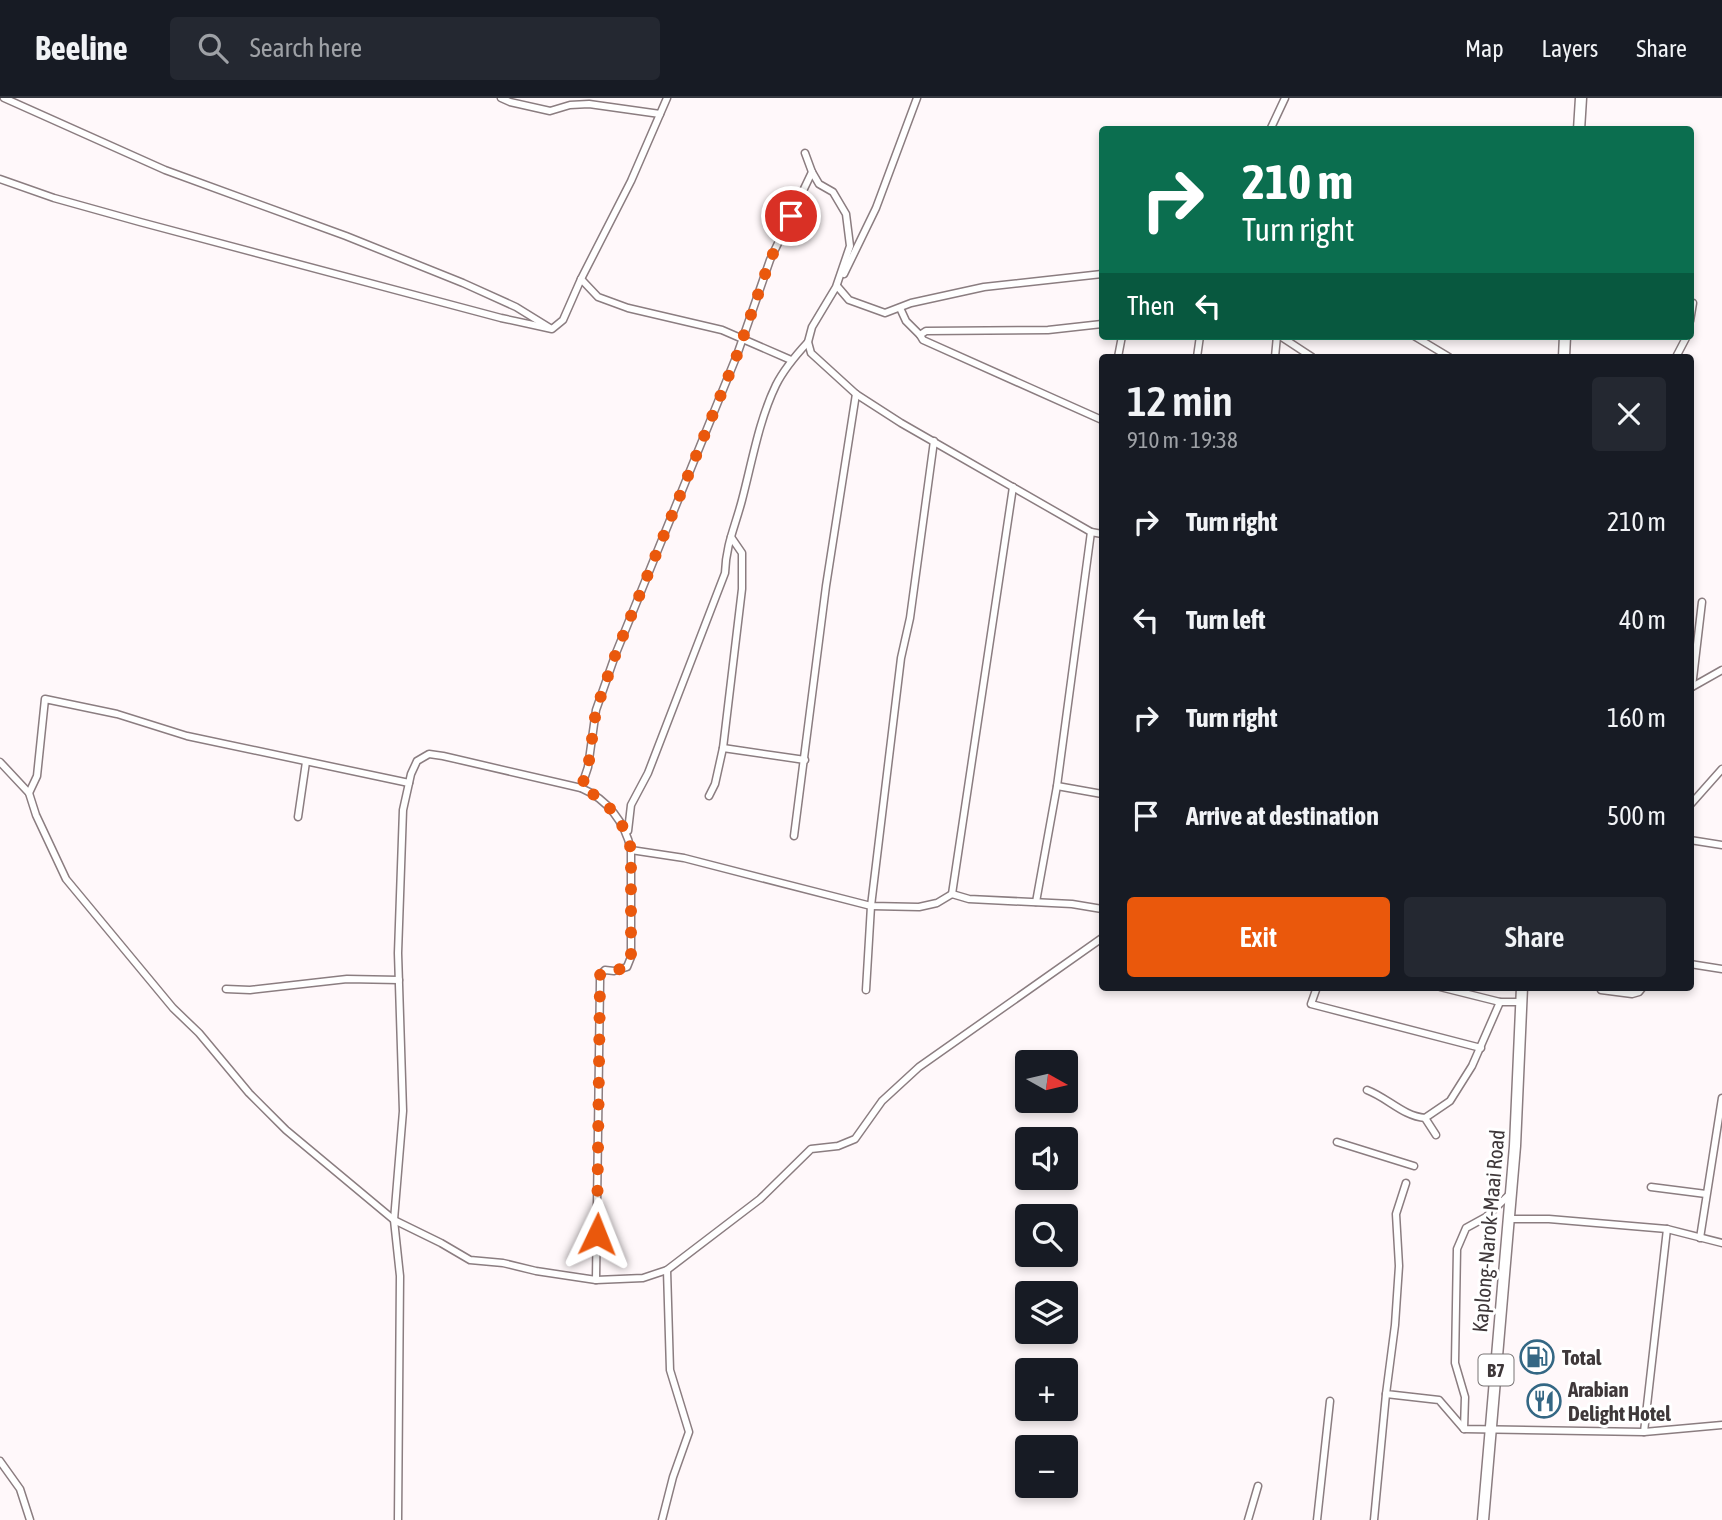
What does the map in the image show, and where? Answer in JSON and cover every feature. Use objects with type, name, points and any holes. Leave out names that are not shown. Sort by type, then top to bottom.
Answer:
[{"type":"highway","points":[[1579,126],[1581,98]]},
{"type":"highway","name":"Kaplong-Narok-Maai Road","points":[[1483,1520],[1511,1194],[1522,991]]},
{"type":"street","points":[[4,98],[165,170],[463,283],[516,307],[552,330]]},
{"type":"street","points":[[501,98],[550,111],[570,105],[589,104],[660,114]]},
{"type":"street","points":[[552,330],[563,320],[631,181],[667,98]]},
{"type":"street","points":[[596,1280],[600,975],[605,970],[614,971],[627,967],[631,957],[631,850],[628,833],[631,805],[648,773],[725,573],[726,550],[763,419],[776,385],[791,360],[808,342],[812,327],[836,287],[876,208],[917,98]]},
{"type":"street","points":[[1272,126],[1285,98]]},
{"type":"street","points":[[805,153],[811,172],[819,184],[833,192],[846,214],[850,246],[836,287]]},
{"type":"street","points":[[581,788],[588,768],[596,710],[604,687],[742,339],[770,260],[811,172]]},
{"type":"street","points":[[0,179],[54,198],[140,222],[552,330]]},
{"type":"street","points":[[836,287],[849,300],[885,313],[984,287],[1099,274]]},
{"type":"street","points":[[581,279],[598,298],[722,330],[791,360]]},
{"type":"street","points":[[900,308],[906,321],[923,340],[1099,419]]},
{"type":"street","points":[[920,335],[926,331],[1048,330],[1099,324]]},
{"type":"street","points":[[1284,340],[1307,354]]},
{"type":"street","points":[[1421,340],[1444,354]]},
{"type":"street","points":[[808,342],[811,353],[856,394],[1091,532],[1099,533]]},
{"type":"street","points":[[794,836],[826,586],[856,394]]},
{"type":"street","points":[[866,990],[872,906],[901,658],[910,618],[934,441]]},
{"type":"street","points":[[952,894],[1013,487]]},
{"type":"street","points":[[1036,902],[1057,786],[1091,532]]},
{"type":"street","points":[[709,796],[715,783],[723,748],[742,589],[742,553],[731,537]]},
{"type":"street","points":[[1694,664],[1702,602]]},
{"type":"street","points":[[1694,685],[1722,670]]},
{"type":"street","points":[[29,793],[37,776],[45,699],[117,714],[187,736],[409,783]]},
{"type":"street","points":[[723,748],[805,760]]},
{"type":"street","points":[[398,1520],[400,1276],[394,1220],[403,1111],[398,911],[402,824],[409,783],[417,761],[429,754],[581,788],[599,797],[628,833]]},
{"type":"street","points":[[0,762],[29,793],[36,815],[66,879],[173,1008],[286,1130],[394,1220],[470,1260],[503,1263],[536,1271],[596,1280],[643,1278],[667,1270],[760,1199],[811,1149],[838,1146],[855,1139],[881,1101],[919,1067],[1099,940]]},
{"type":"street","points":[[298,817],[306,762]]},
{"type":"street","points":[[1694,800],[1722,769]]},
{"type":"street","points":[[1057,786],[1099,793]]},
{"type":"street","points":[[1694,841],[1722,845]]},
{"type":"street","points":[[631,850],[684,858],[872,906],[919,907],[937,903],[952,894],[969,899],[1072,904],[1099,908]]},
{"type":"street","points":[[1694,965],[1722,969]]},
{"type":"street","points":[[226,989],[250,990],[347,979],[399,980]]},
{"type":"street","points":[[1316,991],[1311,1004],[1481,1048]]},
{"type":"street","points":[[1456,991],[1500,1002],[1521,1002]]},
{"type":"street","points":[[1609,991],[1632,994],[1640,991]]},
{"type":"street","points":[[1367,1090],[1389,1100],[1410,1116],[1425,1118],[1450,1101],[1472,1066],[1500,1002]]},
{"type":"street","points":[[1700,1238],[1722,1098]]},
{"type":"street","points":[[1425,1118],[1437,1135]]},
{"type":"street","points":[[1337,1142],[1414,1166]]},
{"type":"street","points":[[1374,1520],[1395,1325],[1399,1266],[1396,1214],[1406,1183]]},
{"type":"street","points":[[1651,1187],[1706,1194]]},
{"type":"street","points":[[1464,1429],[1465,1397],[1455,1363],[1457,1249],[1466,1228],[1486,1217],[1511,1194]]},
{"type":"street","points":[[1509,1219],[1549,1219],[1667,1229],[1722,1243]]},
{"type":"street","points":[[1644,1432],[1667,1229]]},
{"type":"street","points":[[662,1520],[689,1432],[670,1370],[667,1270]]},
{"type":"street","points":[[1386,1394],[1439,1400],[1464,1429]]},
{"type":"street","points":[[1317,1520],[1330,1401]]},
{"type":"street","points":[[1464,1429],[1644,1432],[1722,1424]]},
{"type":"street","points":[[0,1461],[20,1489],[30,1520]]},
{"type":"street","points":[[1248,1520],[1258,1486]]},
{"type":"place","name":"Total","points":[[1537,1357]]},
{"type":"place","name":"Arabian Delight Hotel","points":[[1544,1401]]},
{"type":"route","points":[[597,1234],[600,975],[605,970],[614,971],[627,967],[631,957],[631,850],[628,833],[622,823],[599,797],[581,788],[588,768],[596,710],[616,653],[737,355],[770,260],[791,216]]}]
